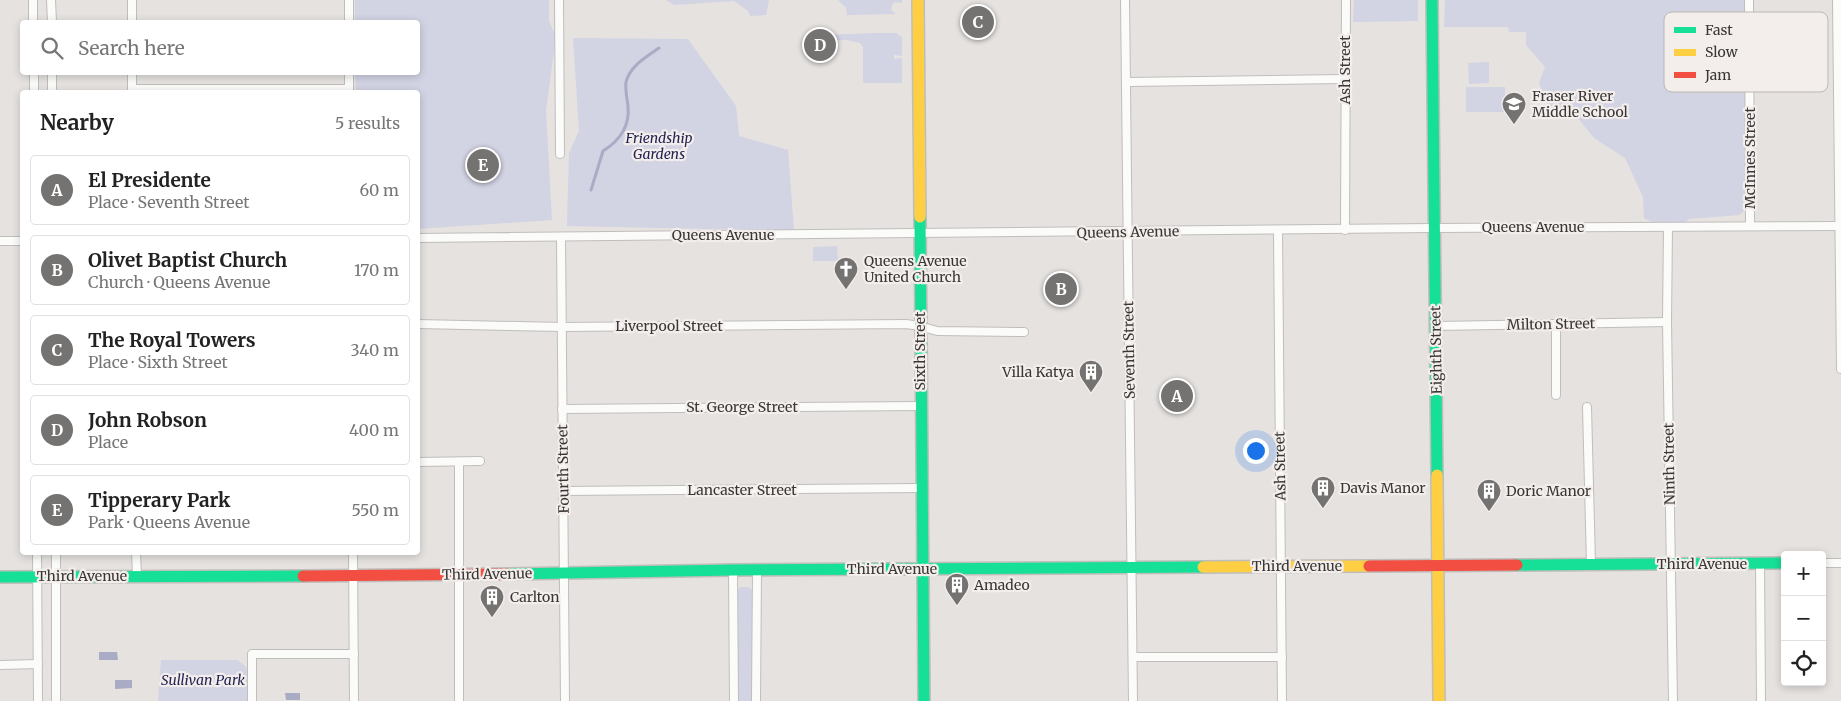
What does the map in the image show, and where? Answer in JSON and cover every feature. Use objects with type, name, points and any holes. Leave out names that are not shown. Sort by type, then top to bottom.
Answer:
[{"type":"street","points":[[33,0],[33,20]]},
{"type":"street","points":[[51,0],[52,20]]},
{"type":"street","points":[[132,0],[132,20]]},
{"type":"street","points":[[349,0],[349,20]]},
{"type":"street","points":[[559,0],[560,154]]},
{"type":"street","name":"Sixth Street","points":[[918,0],[924,701]]},
{"type":"street","name":"Seventh Street","points":[[1125,0],[1133,701]]},
{"type":"street","name":"Ash Street","points":[[1345,230],[1344,79],[1346,0]]},
{"type":"street","name":"Eighth Street","points":[[1432,0],[1439,701]]},
{"type":"street","points":[[1837,0],[1841,369]]},
{"type":"street","points":[[34,75],[34,90]]},
{"type":"street","points":[[52,75],[52,90]]},
{"type":"street","points":[[132,75],[132,90]]},
{"type":"street","points":[[349,75],[349,90]]},
{"type":"street","points":[[1127,82],[1344,79]]},
{"type":"street","name":"McInnes Street","points":[[1749,92],[1750,226]]},
{"type":"street","name":"Queens Avenue","points":[[420,238],[1840,225]]},
{"type":"street","name":"Ninth Street","points":[[1668,227],[1667,322],[1673,701]]},
{"type":"street","name":"Ash Street","points":[[1278,230],[1282,701]]},
{"type":"street","name":"Fourth Street","points":[[561,237],[565,701]]},
{"type":"street","points":[[0,241],[20,241]]},
{"type":"street","name":"Milton Street","points":[[1436,326],[1667,322]]},
{"type":"street","name":"Liverpool Street","points":[[420,324],[562,327],[896,324],[920,326],[937,331],[1024,332]]},
{"type":"street","points":[[1556,324],[1556,395]]},
{"type":"street","name":"St. George Street","points":[[562,409],[921,406]]},
{"type":"street","points":[[1588,407],[1591,564]]},
{"type":"street","points":[[420,462],[480,461]]},
{"type":"street","points":[[459,462],[459,701]]},
{"type":"street","name":"Lancaster Street","points":[[563,491],[922,488]]},
{"type":"street","points":[[37,555],[38,701]]},
{"type":"street","points":[[56,555],[56,701]]},
{"type":"street","points":[[136,555],[137,576]]},
{"type":"street","points":[[353,555],[354,701]]},
{"type":"street","points":[[1760,563],[1761,701]]},
{"type":"street","name":"Third Avenue","points":[[0,577],[458,575],[733,570],[1781,563]]},
{"type":"street","points":[[1826,563],[1841,563]]},
{"type":"street","points":[[733,570],[734,701]]},
{"type":"street","points":[[756,701],[757,570]]},
{"type":"street","points":[[252,701],[252,654],[354,654]]},
{"type":"street","points":[[1133,657],[1282,657]]},
{"type":"street","points":[[0,664],[38,664]]},
{"type":"green space","points":[[355,0],[549,0],[549,21],[555,35],[546,110],[552,220],[420,229],[420,90],[356,90],[355,75],[420,75],[420,20],[355,20]]},
{"type":"green space","points":[[666,0],[769,0],[766,15],[750,16],[748,11],[734,1],[674,5]]},
{"type":"green space","points":[[838,0],[902,0],[902,3],[895,2],[892,5],[891,10],[896,14],[847,15],[846,8]]},
{"type":"green space","points":[[1354,0],[1418,0],[1418,21],[1353,22]]},
{"type":"green space","points":[[1445,0],[1744,0],[1744,12],[1664,12],[1664,92],[1745,92],[1746,203],[1744,211],[1739,215],[1689,219],[1684,223],[1654,223],[1644,218],[1643,197],[1625,158],[1594,138],[1573,112],[1548,106],[1539,83],[1545,67],[1526,45],[1526,32],[1509,32],[1508,27],[1444,27]]},
{"type":"green space","points":[[896,33],[902,37],[902,56],[894,55],[894,59],[902,58],[902,83],[863,83],[863,47],[860,43],[847,40],[822,41],[822,35]]},
{"type":"green space","name":"Friendship Gardens","points":[[573,38],[688,39],[736,106],[739,136],[788,150],[794,231],[567,226],[569,153],[579,131]]},
{"type":"green space","points":[[1489,62],[1489,83],[1469,84],[1468,63]]},
{"type":"green space","points":[[1466,87],[1505,87],[1505,112],[1466,112]]},
{"type":"green space","points":[[837,246],[838,260],[813,261],[813,247]]},
{"type":"green space","points":[[741,587],[749,587],[754,593],[753,701],[737,701],[737,590]]},
{"type":"green space","name":"Sullivan Park","points":[[161,660],[237,660],[247,670],[249,701],[158,701]]},
{"type":"water","points":[[99,652],[117,652],[118,660],[99,660]]},
{"type":"water","points":[[115,680],[132,680],[132,688],[115,689]]},
{"type":"water","points":[[285,693],[300,693],[300,700],[286,700]]},
{"type":"waterway","points":[[591,190],[603,151],[618,138],[627,120],[626,82],[628,76],[639,62],[659,48]]},
{"type":"traffic: fast","points":[[1432,0],[1437,475]]},
{"type":"traffic: fast","points":[[920,217],[924,701]]},
{"type":"traffic: fast","points":[[1517,565],[1781,563]]},
{"type":"traffic: fast","points":[[509,574],[733,570],[1203,567]]},
{"type":"traffic: fast","points":[[0,577],[303,576]]},
{"type":"traffic: slow","points":[[918,0],[920,217]]},
{"type":"traffic: slow","points":[[1437,475],[1439,701]]},
{"type":"traffic: slow","points":[[1203,567],[1369,566]]},
{"type":"traffic: jam","points":[[1369,566],[1517,565]]},
{"type":"traffic: jam","points":[[303,576],[509,574]]},
{"type":"place","name":"The Royal Towers","points":[[978,22]]},
{"type":"place","name":"John Robson","points":[[820,45]]},
{"type":"place","name":"Fraser River Middle School","points":[[1514,125]]},
{"type":"place","name":"Tipperary Park","points":[[483,165]]},
{"type":"place","name":"Olivet Baptist Church","points":[[1061,289]]},
{"type":"place","name":"Queens Avenue United Church","points":[[846,290]]},
{"type":"place","name":"Villa Katya","points":[[1091,393]]},
{"type":"place","name":"El Presidente","points":[[1177,396]]},
{"type":"place","name":"Davis Manor","points":[[1323,509]]},
{"type":"place","name":"Doric Manor","points":[[1489,512]]},
{"type":"place","name":"Amadeo","points":[[957,606]]},
{"type":"place","name":"Carlton","points":[[492,618]]}]
